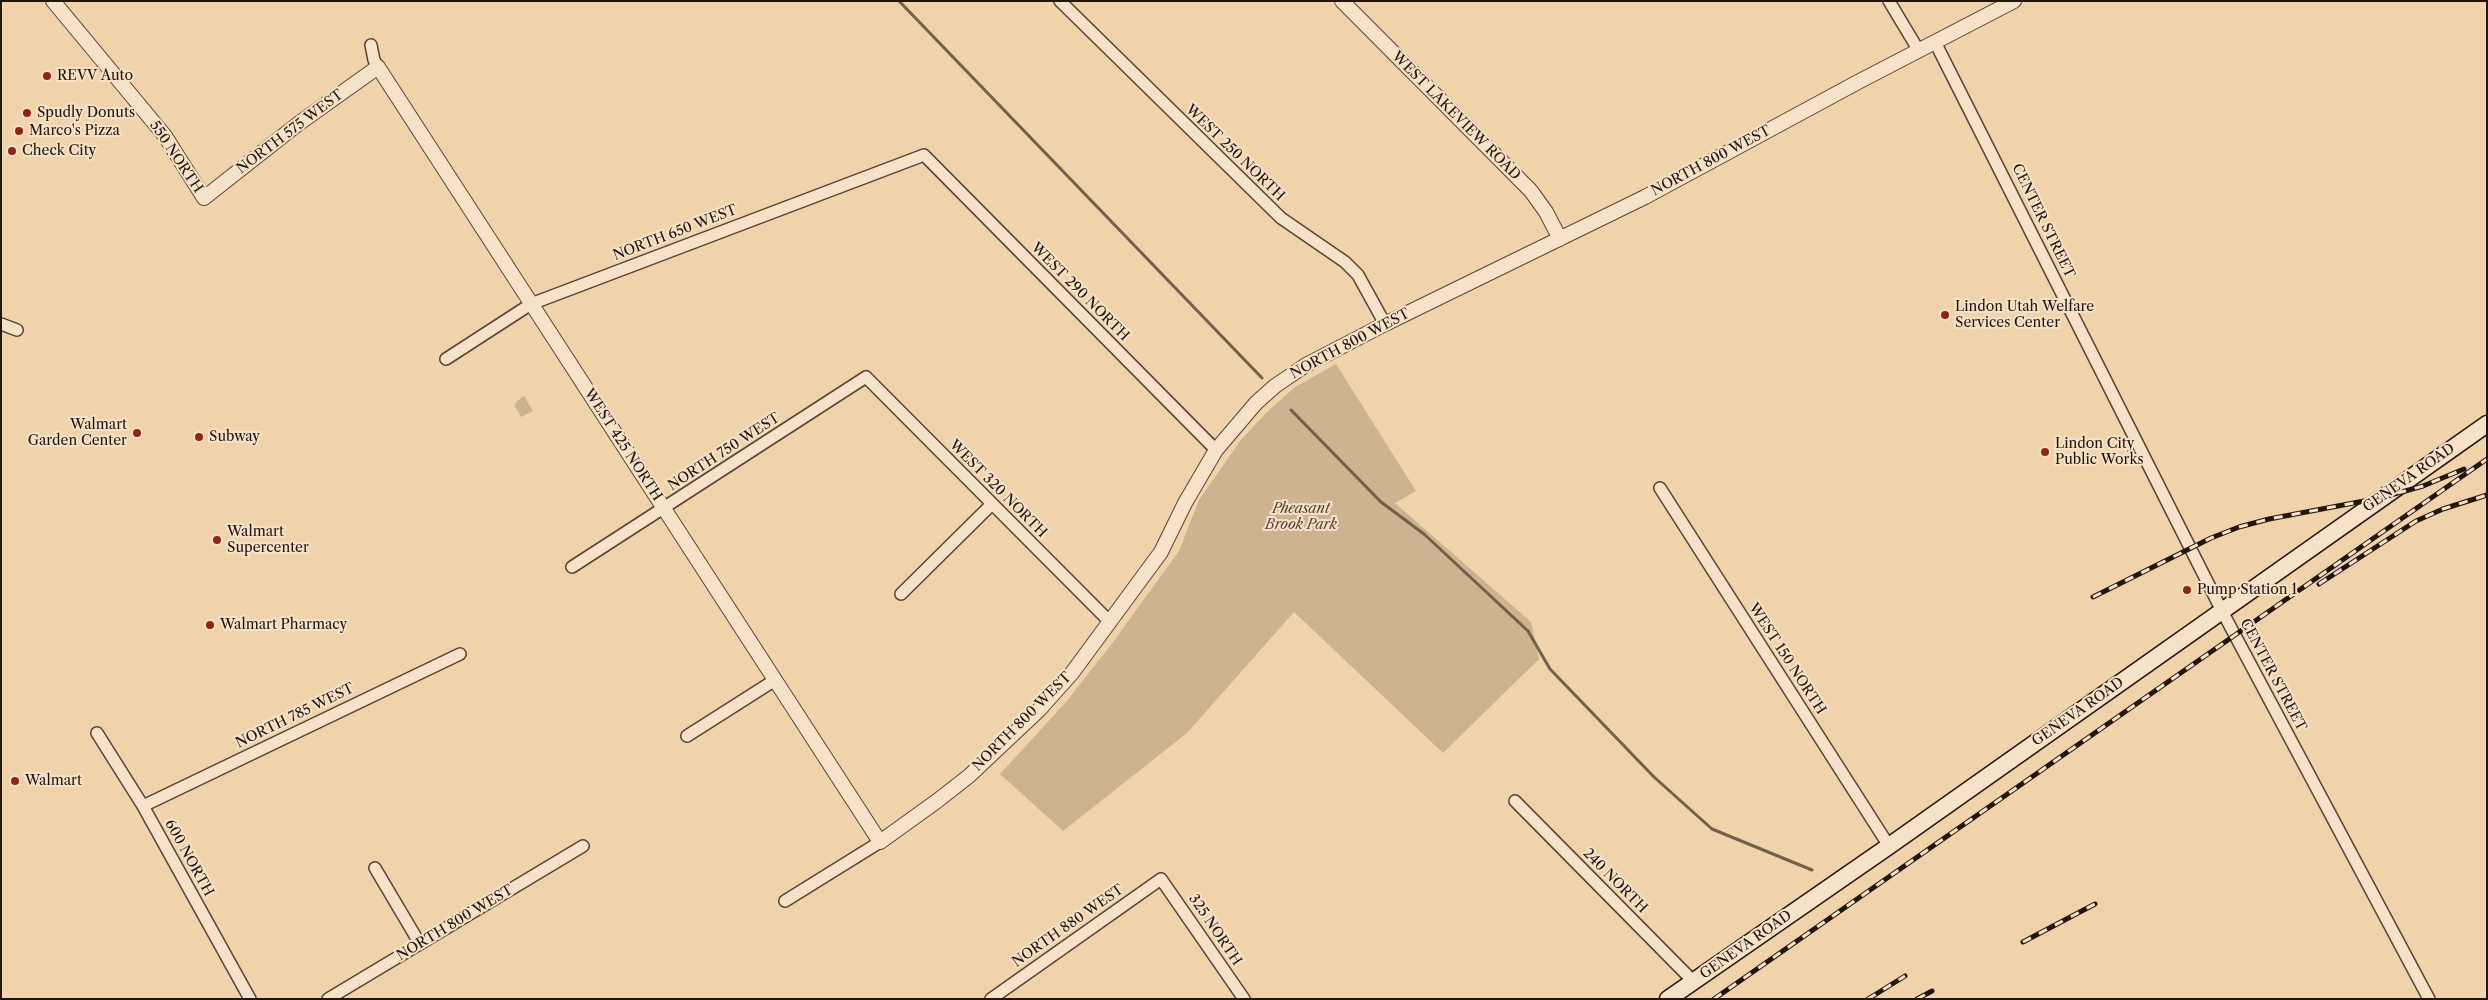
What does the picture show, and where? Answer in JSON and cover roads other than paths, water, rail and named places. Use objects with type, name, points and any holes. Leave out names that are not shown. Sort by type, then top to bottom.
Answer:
[{"type":"main road","name":"GENEVA ROAD","points":[[1668,999],[1889,846],[2487,424]]},
{"type":"street","name":"550 NORTH","points":[[53,1],[165,136],[204,198]]},
{"type":"street","name":"WEST 250 NORTH","points":[[1060,1],[1281,218],[1345,262],[1358,275],[1385,324]]},
{"type":"street","name":"WEST LAKEVIEW ROAD","points":[[1342,1],[1531,192],[1546,212],[1560,239]]},
{"type":"street","points":[[1889,1],[1919,51]]},
{"type":"street","name":"NORTH 800 WEST","points":[[785,901],[880,842],[937,802],[1004,744],[1072,673],[1161,552],[1185,503],[1216,450],[1256,403],[1275,386],[1306,365],[1385,324],[1645,197],[1919,51],[1998,5],[2014,1]]},
{"type":"street","name":"CENTER STREET","points":[[1935,42],[2222,611],[2429,999]]},
{"type":"street","name":"WEST 425 NORTH","points":[[371,45],[374,60],[378,67],[880,842]]},
{"type":"street","name":"NORTH 575 WEST","points":[[204,198],[298,124],[378,67]]},
{"type":"street","name":"NORTH 650 WEST","points":[[446,359],[531,304],[924,155]]},
{"type":"street","name":"WEST 290 NORTH","points":[[924,155],[1216,450]]},
{"type":"street","points":[[1,324],[17,330]]},
{"type":"street","name":"NORTH 750 WEST","points":[[572,568],[866,377]]},
{"type":"street","name":"WEST 320 NORTH","points":[[866,377],[991,505],[1110,622]]},
{"type":"street","name":"WEST 150 NORTH","points":[[1660,488],[1889,846]]},
{"type":"street","points":[[901,594],[991,505]]},
{"type":"street","name":"NORTH 785 WEST","points":[[143,806],[460,654]]},
{"type":"street","points":[[687,736],[775,680]]},
{"type":"street","name":"600 NORTH","points":[[97,733],[143,806],[250,999]]},
{"type":"street","name":"240 NORTH","points":[[1515,801],[1693,981]]},
{"type":"street","name":"NORTH 800 WEST","points":[[328,999],[583,846]]},
{"type":"street","points":[[375,868],[420,944]]},
{"type":"street","name":"NORTH 880 WEST","points":[[991,999],[1162,879]]},
{"type":"street","name":"325 NORTH","points":[[1162,879],[1244,999]]},
{"type":"waterway","points":[[899,1],[1262,378]]},
{"type":"waterway","points":[[1291,410],[1381,502],[1424,534],[1528,631],[1550,669],[1654,777],[1712,829],[1812,870]]},
{"type":"railway","points":[[1714,999],[2487,459]]},
{"type":"railway","points":[[2093,597],[2211,538],[2239,527],[2269,519],[2380,498],[2423,486],[2464,469]]},
{"type":"railway","points":[[2319,584],[2416,521],[2443,509],[2487,495]]},
{"type":"railway","points":[[2023,942],[2095,904]]},
{"type":"railway","points":[[1868,999],[1905,976]]},
{"type":"railway","points":[[1917,999],[1932,991]]},
{"type":"place","name":"REVV Auto","points":[[47,76]]},
{"type":"place","name":"Spudly Donuts","points":[[27,113]]},
{"type":"place","name":"Marco's Pizza","points":[[19,131]]},
{"type":"place","name":"Check City","points":[[12,151]]},
{"type":"place","name":"Lindon Utah Welfare Services Center","points":[[1945,315]]},
{"type":"place","name":"Walmart Garden Center","points":[[137,433]]},
{"type":"place","name":"Subway","points":[[199,437]]},
{"type":"place","name":"Lindon City Public Works","points":[[2045,452]]},
{"type":"place","name":"Walmart Supercenter","points":[[217,540]]},
{"type":"place","name":"Pump Station 1","points":[[2187,590]]},
{"type":"place","name":"Walmart Pharmacy","points":[[210,625]]},
{"type":"place","name":"Walmart","points":[[15,781]]},
{"type":"park label","name":"Pheasant Brook Park","points":[[1301,518]]}]
